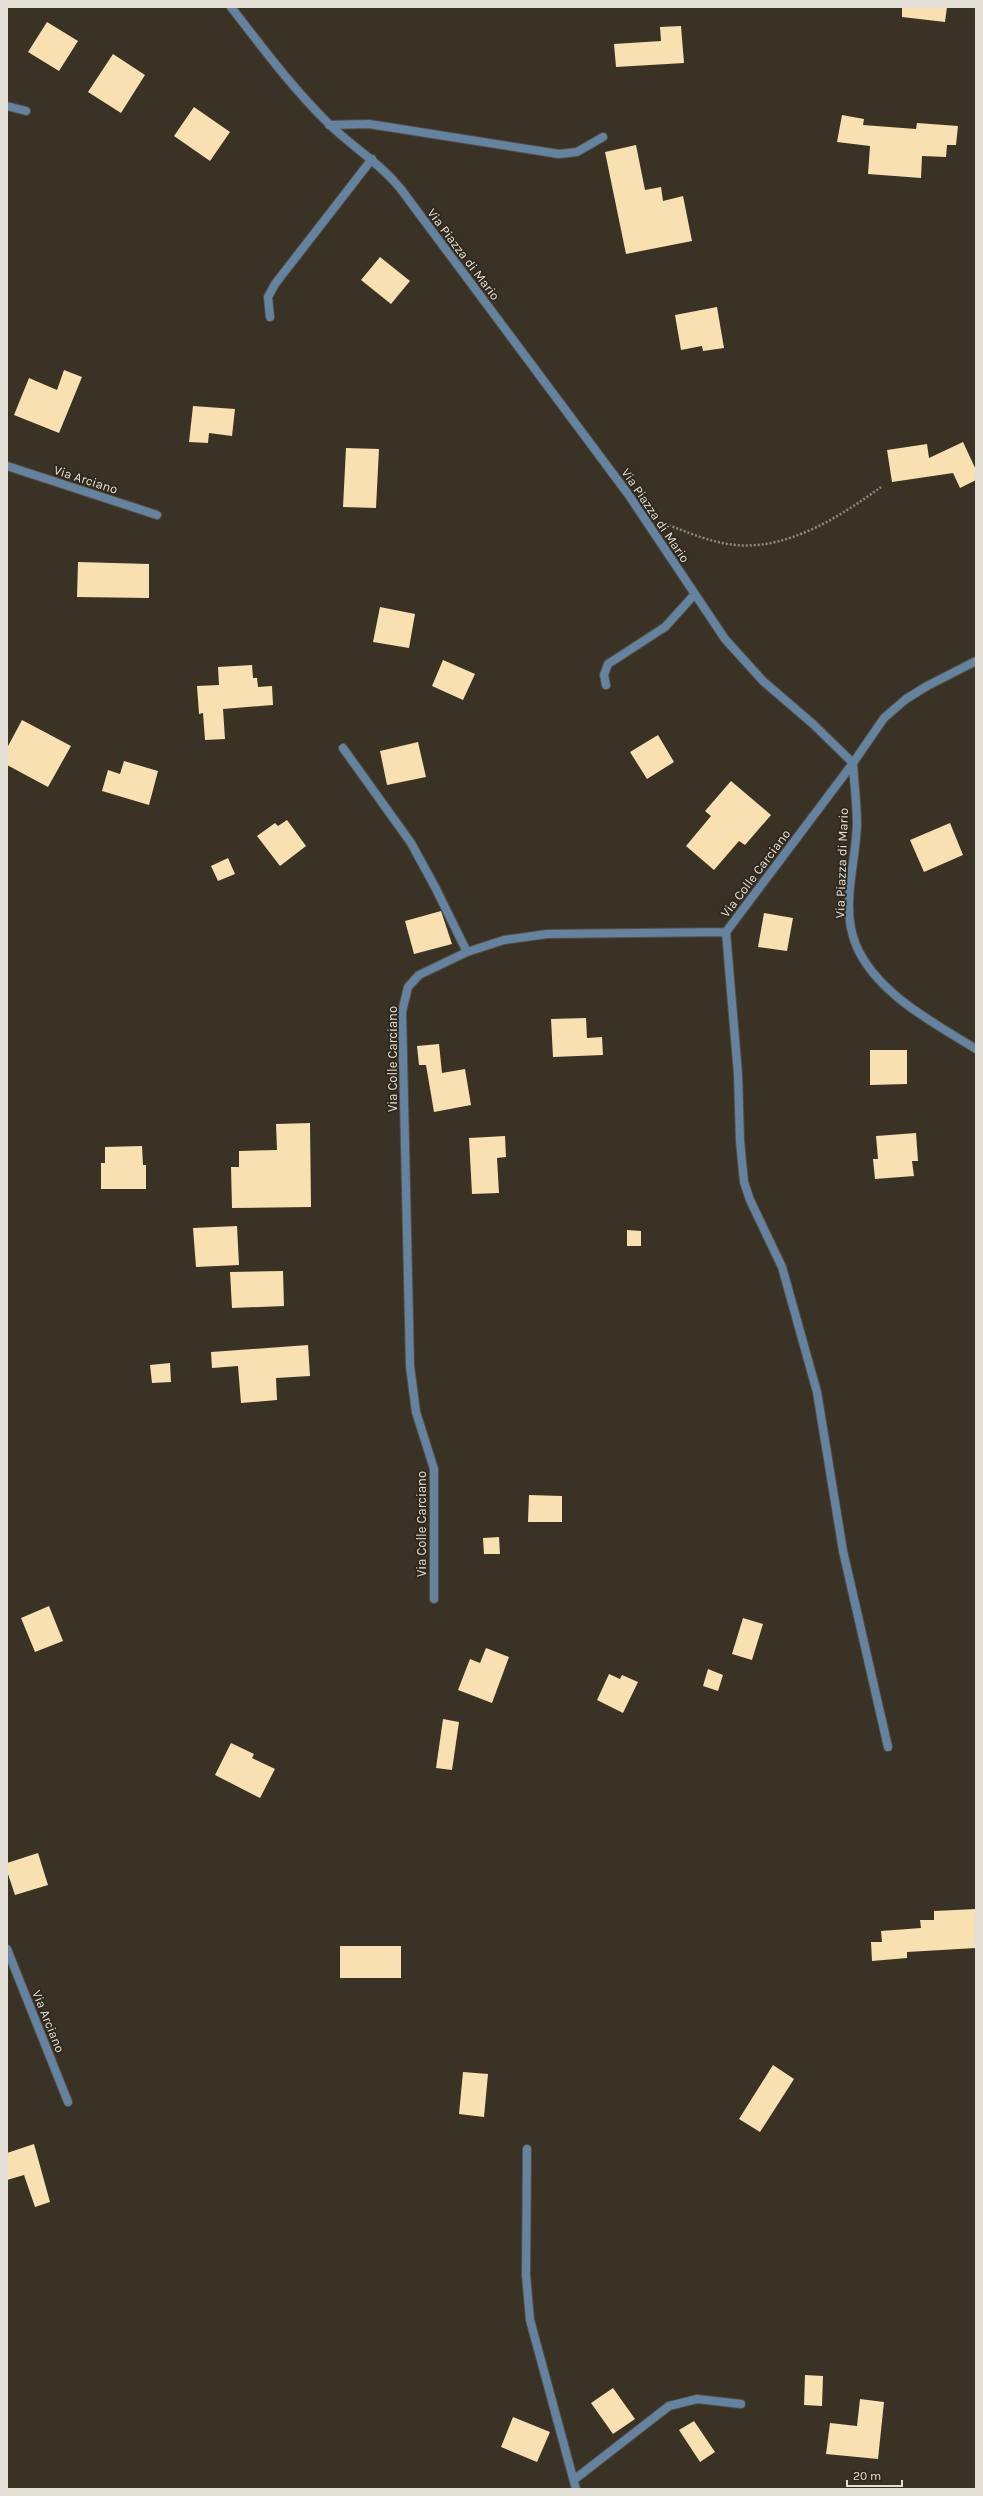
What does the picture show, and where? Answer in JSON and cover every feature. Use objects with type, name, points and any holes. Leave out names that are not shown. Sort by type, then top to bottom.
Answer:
[{"type":"street","name":"Via Piazza di Mario","points":[[231,7],[305,99],[329,125],[372,159],[387,173],[409,200],[644,517],[694,594],[744,662],[813,724],[853,763],[856,824],[849,900],[850,922],[856,945],[868,966],[889,988],[920,1012],[976,1049]]},
{"type":"street","points":[[7,106],[26,111]]},
{"type":"street","points":[[329,125],[369,124],[559,154],[580,150],[603,137]]},
{"type":"street","points":[[270,317],[268,297],[275,284],[372,159]]},
{"type":"street","name":"Via Arciano","points":[[7,466],[158,515]]},
{"type":"street","points":[[606,685],[604,675],[608,664],[665,627],[694,594]]},
{"type":"street","name":"Via Colle Carciano","points":[[434,1599],[434,1469],[416,1412],[410,1366],[403,1004],[408,987],[419,975],[467,952],[504,940],[540,935],[726,932],[853,763],[880,724],[893,709],[927,686],[976,661]]},
{"type":"street","points":[[343,748],[380,797],[411,843],[435,886],[467,952]]},
{"type":"street","points":[[726,932],[738,1066],[740,1145],[744,1182],[750,1200],[782,1267],[817,1392],[843,1551],[888,1747]]},
{"type":"street","name":"Via Arciano","points":[[7,1949],[68,2102]]},
{"type":"street","points":[[527,2149],[526,2264],[530,2314],[535,2343],[575,2479],[576,2489]]},
{"type":"street","points":[[575,2479],[669,2406],[697,2399],[741,2404]]},
{"type":"path","points":[[644,517],[726,544],[762,544],[795,535],[833,519],[881,487]]},
{"type":"building","points":[[902,7],[947,7],[945,22],[902,17]]},
{"type":"building","points":[[47,22],[78,41],[59,71],[28,52]]},
{"type":"building","points":[[681,26],[684,63],[616,67],[614,44],[661,41],[660,27]]},
{"type":"building","points":[[113,54],[145,75],[121,113],[88,92]]},
{"type":"building","points":[[194,107],[230,132],[210,161],[174,136]]},
{"type":"building","points":[[842,115],[864,119],[863,125],[916,129],[917,123],[958,126],[956,145],[947,145],[946,157],[922,156],[921,178],[868,174],[870,146],[837,142]]},
{"type":"building","points":[[636,145],[645,190],[661,187],[663,201],[683,196],[692,241],[626,254],[605,152]]},
{"type":"building","points":[[380,257],[410,281],[391,304],[361,280]]},
{"type":"building","points":[[717,307],[724,348],[703,351],[702,346],[681,350],[675,315]]},
{"type":"building","points":[[64,370],[82,377],[59,433],[14,415],[29,378],[57,390]]},
{"type":"building","points":[[193,406],[235,409],[232,436],[209,433],[208,443],[189,442]]},
{"type":"building","points":[[963,442],[976,470],[976,480],[960,488],[953,473],[892,482],[887,450],[927,444],[929,458]]},
{"type":"building","points":[[346,448],[379,449],[376,508],[343,507]]},
{"type":"building","points":[[78,562],[149,564],[149,598],[77,597]]},
{"type":"building","points":[[380,607],[415,614],[409,648],[373,642]]},
{"type":"building","points":[[443,660],[475,674],[463,700],[432,686]]},
{"type":"building","points":[[252,665],[253,678],[257,678],[258,687],[272,686],[273,705],[223,709],[225,739],[205,740],[203,713],[199,714],[197,686],[219,685],[218,667]]},
{"type":"building","points":[[22,720],[71,746],[48,787],[7,765],[7,748]]},
{"type":"building","points":[[658,735],[674,762],[647,779],[630,752]]},
{"type":"building","points":[[418,742],[426,777],[387,785],[380,751]]},
{"type":"building","points":[[124,761],[158,771],[149,805],[102,791],[108,770],[120,774]]},
{"type":"building","points":[[731,781],[771,815],[745,845],[739,841],[714,870],[686,846],[711,816],[705,811]]},
{"type":"building","points":[[287,820],[306,846],[280,866],[257,836],[275,823],[278,826]]},
{"type":"building","points":[[950,823],[963,855],[924,872],[910,840]]},
{"type":"building","points":[[228,858],[235,874],[218,881],[211,866]]},
{"type":"building","points":[[441,911],[452,944],[414,954],[405,921]]},
{"type":"building","points":[[764,913],[793,918],[787,951],[758,947]]},
{"type":"building","points":[[586,1018],[587,1038],[602,1037],[603,1055],[553,1057],[551,1019]]},
{"type":"building","points":[[439,1044],[442,1073],[465,1069],[471,1105],[434,1112],[426,1065],[419,1065],[417,1046]]},
{"type":"building","points":[[870,1050],[907,1050],[907,1084],[870,1085]]},
{"type":"building","points":[[310,1123],[311,1207],[232,1208],[231,1167],[239,1167],[239,1151],[277,1150],[276,1124]]},
{"type":"building","points":[[916,1133],[918,1161],[912,1161],[914,1176],[875,1179],[873,1159],[878,1159],[876,1136]]},
{"type":"building","points":[[505,1136],[506,1157],[497,1158],[499,1193],[472,1194],[469,1138]]},
{"type":"building","points":[[142,1146],[143,1165],[146,1165],[146,1189],[101,1189],[101,1163],[105,1163],[105,1147]]},
{"type":"building","points":[[237,1226],[239,1265],[196,1267],[193,1228]]},
{"type":"building","points":[[627,1230],[641,1231],[641,1246],[627,1246]]},
{"type":"building","points":[[283,1271],[284,1306],[232,1308],[230,1272]]},
{"type":"building","points":[[308,1345],[310,1376],[276,1378],[277,1400],[241,1403],[238,1366],[212,1368],[211,1352]]},
{"type":"building","points":[[170,1363],[171,1382],[152,1383],[150,1365]]},
{"type":"building","points":[[529,1495],[562,1496],[562,1522],[528,1522]]},
{"type":"building","points":[[499,1537],[500,1554],[484,1554],[483,1538]]},
{"type":"building","points":[[49,1606],[63,1641],[35,1652],[21,1618]]},
{"type":"building","points":[[743,1618],[763,1624],[752,1660],[732,1654]]},
{"type":"building","points":[[486,1648],[509,1657],[492,1703],[458,1690],[470,1659],[480,1663]]},
{"type":"building","points":[[708,1669],[723,1675],[718,1691],[703,1686]]},
{"type":"building","points":[[609,1674],[620,1679],[622,1675],[638,1682],[623,1713],[597,1700]]},
{"type":"building","points":[[443,1719],[459,1722],[452,1770],[436,1768]]},
{"type":"building","points":[[231,1743],[254,1754],[252,1758],[275,1769],[260,1798],[215,1775]]},
{"type":"building","points":[[38,1853],[48,1885],[15,1895],[7,1871],[7,1863]]},
{"type":"building","points":[[976,1909],[976,1948],[907,1952],[907,1958],[872,1961],[871,1942],[882,1942],[881,1931],[921,1928],[920,1920],[934,1920],[934,1911]]},
{"type":"building","points":[[340,1946],[401,1946],[401,1978],[340,1978]]},
{"type":"building","points":[[773,2065],[794,2079],[760,2132],[739,2119]]},
{"type":"building","points":[[463,2072],[488,2074],[484,2117],[459,2114]]},
{"type":"building","points":[[34,2144],[50,2202],[35,2207],[24,2175],[7,2180],[7,2153]]},
{"type":"building","points":[[805,2375],[823,2376],[822,2406],[804,2405]]},
{"type":"building","points":[[613,2388],[635,2419],[613,2434],[591,2403]]},
{"type":"building","points":[[860,2399],[884,2402],[878,2459],[826,2454],[830,2423],[857,2426]]},
{"type":"building","points":[[513,2417],[550,2432],[537,2462],[501,2447]]},
{"type":"building","points":[[694,2421],[715,2452],[700,2462],[679,2430]]}]
